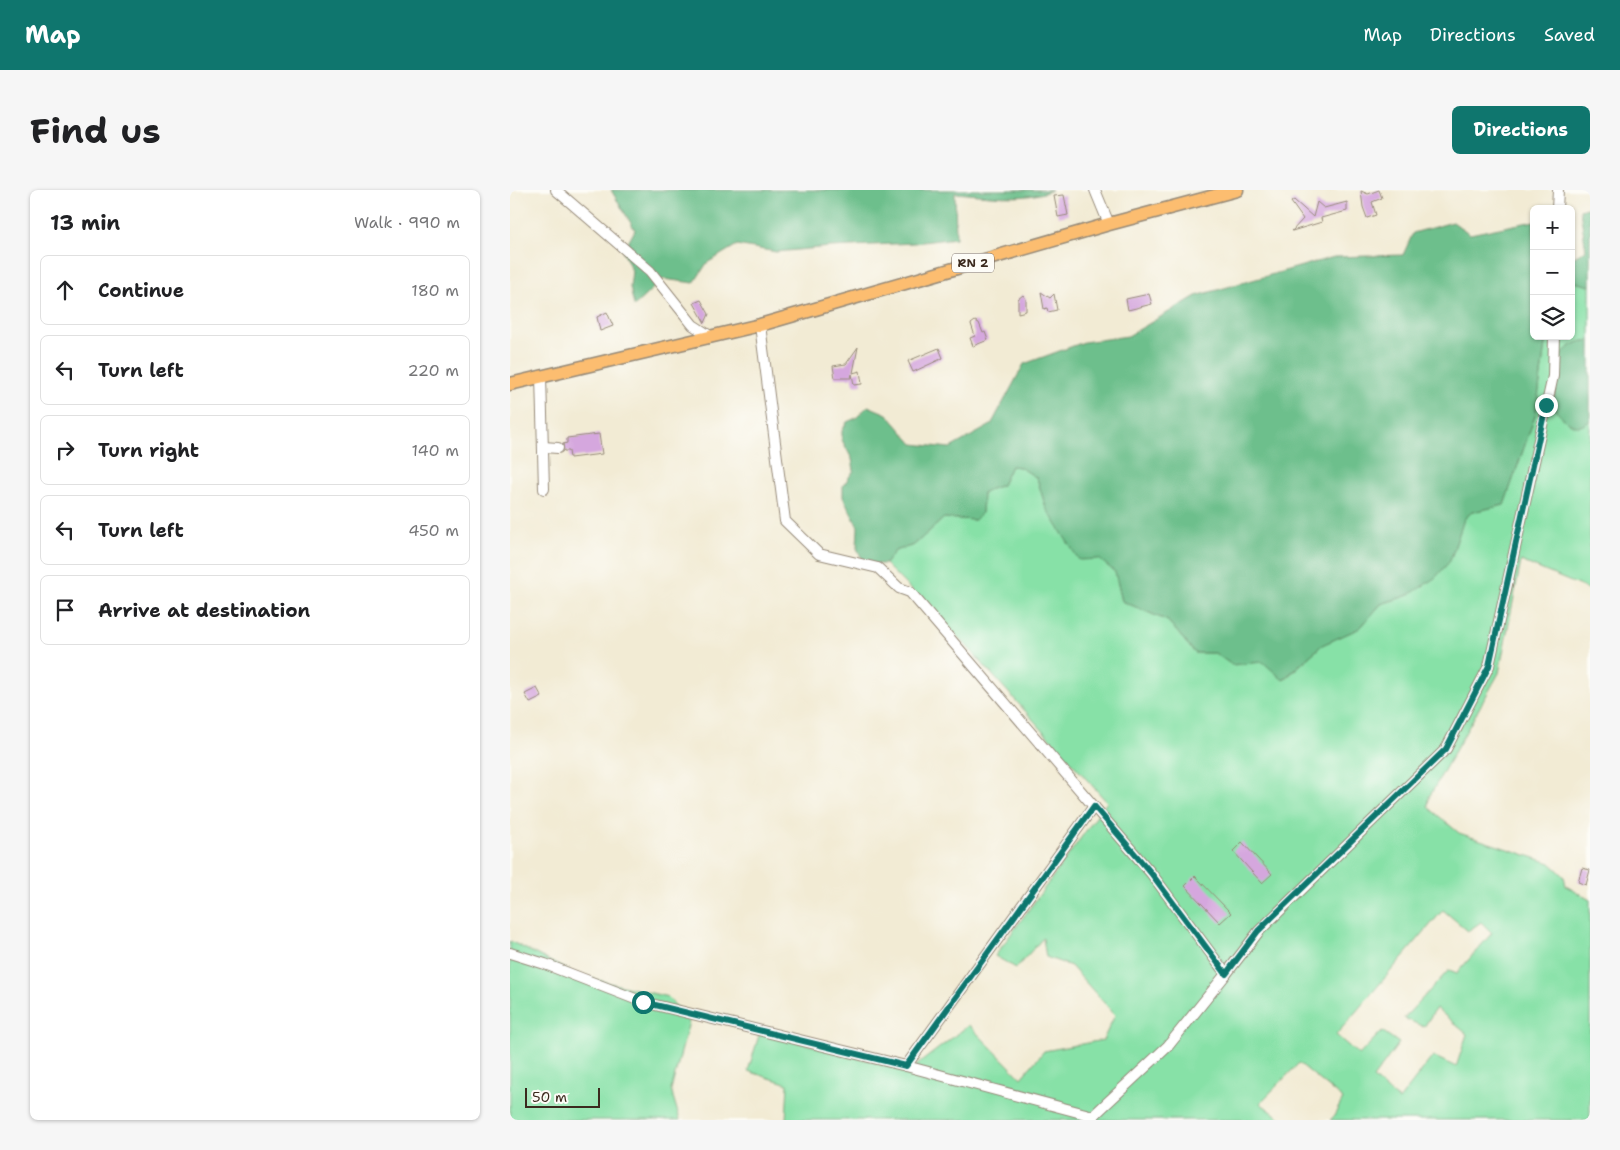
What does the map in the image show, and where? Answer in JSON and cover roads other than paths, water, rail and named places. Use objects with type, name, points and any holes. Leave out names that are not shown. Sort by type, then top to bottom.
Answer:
[{"type":"main road","name":"RN 2","points":[[510,384],[760,325],[1108,224],[1237,190]]},
{"type":"street","points":[[556,190],[650,271],[693,326],[710,336]]},
{"type":"street","points":[[1095,190],[1108,224]]},
{"type":"street","points":[[1557,205],[1558,190]]},
{"type":"street","points":[[760,325],[785,520],[819,554],[878,568],[899,588],[910,592],[1151,873],[1226,974]]},
{"type":"street","points":[[510,954],[545,964],[643,1002],[906,1066],[1096,1118],[1168,1046],[1258,931],[1446,749],[1489,666],[1553,376],[1554,340]]},
{"type":"street","points":[[541,376],[544,488]]},
{"type":"street","points":[[543,447],[558,448]]},
{"type":"street","points":[[906,1066],[1094,806]]}]
